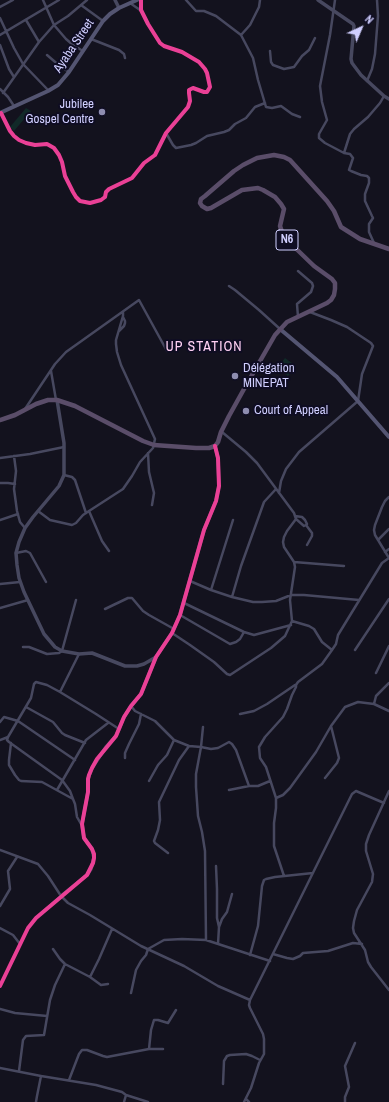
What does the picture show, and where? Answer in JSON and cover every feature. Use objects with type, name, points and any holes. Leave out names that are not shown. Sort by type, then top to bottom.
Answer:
[{"type":"highway","name":"N6","points":[[215,446],[221,432],[270,343],[287,322],[320,307],[331,300],[334,295],[335,283],[332,279],[314,266],[285,238],[280,226],[284,209],[275,197],[258,188],[251,188],[242,190],[207,209],[200,203],[202,199],[243,165],[265,156],[274,155],[284,157],[290,160],[320,193],[334,211],[342,227],[360,238],[389,249]]},
{"type":"highway","points":[[0,420],[15,415],[36,404],[48,400],[57,400],[75,406],[116,428],[154,445],[196,448],[209,448],[215,446]]},
{"type":"main road","name":"Ayaba Street","points":[[1,113],[58,85],[84,51],[103,21],[119,8],[137,0]]},
{"type":"main road","points":[[280,330],[337,377],[389,437]]},
{"type":"street","points":[[0,8],[13,0]]},
{"type":"street","points":[[43,0],[54,25],[70,42],[84,51]]},
{"type":"street","points":[[0,35],[59,0]]},
{"type":"street","points":[[4,93],[39,42],[54,25],[68,16],[86,0]]},
{"type":"street","points":[[115,0],[119,8]]},
{"type":"street","points":[[1,113],[10,131],[19,140],[35,145],[47,144],[54,148],[62,162],[65,176],[76,198],[80,201],[90,203],[101,200],[105,197],[106,192],[109,189],[132,178],[144,163],[155,156],[166,133],[190,104],[189,90],[193,88],[207,92],[210,87],[207,73],[199,62],[182,52],[162,45],[148,24],[141,10],[140,0]]},
{"type":"street","points":[[186,0],[196,10],[204,11],[216,16],[241,35],[253,58],[266,106],[268,108],[281,106],[292,114],[300,117]]},
{"type":"street","points":[[241,35],[250,25],[260,0]]},
{"type":"street","points":[[318,0],[353,24],[352,63],[357,72],[389,99]]},
{"type":"street","points":[[335,0],[320,86],[320,93],[327,120],[319,134],[319,138],[344,153],[350,154],[353,158],[350,171],[369,178],[364,201],[372,216],[369,224],[369,232],[374,244]]},
{"type":"street","points":[[367,81],[372,69],[375,54],[378,16],[377,0]]},
{"type":"street","points":[[130,3],[141,10]]},
{"type":"street","points":[[81,5],[103,21]]},
{"type":"street","points":[[0,18],[23,64],[48,91]]},
{"type":"street","points":[[26,20],[39,42]]},
{"type":"street","points":[[270,51],[271,62],[274,65],[284,69],[294,67],[309,50],[315,38]]},
{"type":"street","points":[[91,39],[119,50],[124,54],[125,58]]},
{"type":"street","points":[[0,45],[8,69],[14,77]]},
{"type":"street","points":[[47,55],[60,67],[69,72]]},
{"type":"street","points":[[0,89],[14,106]]},
{"type":"street","points":[[344,153],[354,129],[368,117],[384,96]]},
{"type":"street","points":[[166,133],[172,145],[176,148],[194,144],[207,136],[229,130],[235,124],[246,118],[256,107],[265,103]]},
{"type":"street","points":[[298,271],[312,283],[313,286],[311,292],[297,304],[299,317]]},
{"type":"street","points":[[229,286],[236,290],[280,330]]},
{"type":"street","points":[[25,409],[60,357],[140,300],[167,351]]},
{"type":"street","points":[[38,510],[50,520],[72,525],[76,523],[89,510],[123,488],[130,480],[140,462],[154,445],[155,439],[121,365],[117,352],[116,344],[123,312]]},
{"type":"street","points":[[279,493],[281,481],[286,469],[300,452],[358,401],[362,374],[373,346],[347,327],[310,312]]},
{"type":"street","points":[[51,371],[64,447],[64,475],[59,486],[38,510],[25,528],[19,542],[16,553],[20,582],[44,634],[55,647],[62,651],[79,654],[92,653],[125,666],[137,666],[144,664],[156,657]]},
{"type":"street","points":[[221,432],[257,463],[296,518],[304,526],[306,525]]},
{"type":"street","points":[[0,986],[28,928],[36,918],[87,875],[93,863],[94,854],[84,838],[82,824],[88,792],[89,775],[97,759],[120,730],[124,717],[130,706],[141,694],[156,657],[172,633],[180,615],[204,530],[216,501],[219,486],[218,458],[215,446]]},
{"type":"street","points":[[0,458],[64,447]]},
{"type":"street","points":[[148,453],[149,472],[154,493],[152,505]]},
{"type":"street","points":[[14,456],[16,471],[15,493],[18,514],[20,522],[25,528]]},
{"type":"street","points":[[64,475],[72,477],[75,480],[86,513]]},
{"type":"street","points":[[0,483],[15,484]]},
{"type":"street","points":[[232,597],[241,566],[264,502],[276,490]]},
{"type":"street","points":[[240,714],[254,711],[296,684],[322,664],[332,650],[336,644],[338,635],[359,600],[382,563],[389,558],[375,535],[374,530],[385,501],[389,497]]},
{"type":"street","points":[[89,510],[102,541],[109,551]]},
{"type":"street","points":[[0,520],[18,514]]},
{"type":"street","points":[[172,633],[230,675],[276,644],[285,636],[291,625],[290,600],[295,567],[294,562],[284,547],[283,542],[287,531],[296,518],[302,517],[307,522],[306,525],[312,533],[307,546]]},
{"type":"street","points":[[211,590],[233,520]]},
{"type":"street","points":[[378,540],[389,529]]},
{"type":"street","points":[[385,552],[389,549]]},
{"type":"street","points":[[16,553],[26,551],[30,553],[46,582]]},
{"type":"street","points":[[294,562],[344,566]]},
{"type":"street","points":[[190,581],[211,590],[253,602],[262,602],[304,595],[359,600]]},
{"type":"street","points":[[0,584],[20,582]]},
{"type":"street","points":[[105,609],[128,598],[132,598],[143,611],[174,629]]},
{"type":"street","points":[[355,650],[389,598]]},
{"type":"street","points":[[0,608],[28,600]]},
{"type":"street","points":[[62,651],[76,600]]},
{"type":"street","points":[[184,603],[244,632],[256,635],[272,629],[291,625]]},
{"type":"street","points":[[180,615],[230,644],[240,639],[244,632]]},
{"type":"street","points":[[292,620],[314,629],[322,642],[332,650]]},
{"type":"street","points":[[23,647],[29,646],[47,654],[59,653],[62,651]]},
{"type":"street","points":[[376,673],[389,646]]},
{"type":"street","points":[[60,692],[79,654]]},
{"type":"street","points":[[0,740],[8,737],[18,721],[31,698],[35,682],[47,685],[60,692],[120,730]]},
{"type":"street","points":[[374,704],[376,696],[389,683]]},
{"type":"street","points":[[284,876],[274,846],[276,798],[266,767],[260,758],[260,747],[265,737],[283,717],[296,684]]},
{"type":"street","points":[[276,798],[283,795],[290,788],[316,752],[331,726],[345,707],[358,702],[374,704],[389,711]]},
{"type":"street","points":[[130,706],[141,714],[155,721],[174,740],[189,746],[211,749],[218,748],[228,742],[232,744],[236,750],[249,786]]},
{"type":"street","points":[[26,707],[53,722],[65,735],[84,742]]},
{"type":"street","points":[[125,758],[125,753],[139,724],[141,714]]},
{"type":"street","points":[[0,722],[4,717],[18,721],[75,760]]},
{"type":"street","points":[[57,790],[84,742],[108,723]]},
{"type":"street","points":[[325,778],[337,763],[339,758],[331,726]]},
{"type":"street","points":[[203,727],[196,774],[196,787],[198,816],[205,851],[206,940]]},
{"type":"street","points":[[8,737],[7,740],[11,744],[62,780],[70,791],[75,804],[77,817],[82,824]]},
{"type":"street","points":[[149,782],[158,765],[167,755],[174,740]]},
{"type":"street","points":[[11,744],[8,760],[9,765],[21,781],[42,782],[73,799]]},
{"type":"street","points":[[168,853],[154,841],[160,820],[159,802],[179,760],[189,746]]},
{"type":"street","points":[[229,790],[249,786],[258,786],[270,781]]},
{"type":"street","points":[[389,790],[366,844],[366,851],[373,874],[372,882],[357,910],[354,921],[354,933],[365,950],[371,968],[389,990]]},
{"type":"street","points":[[249,1102],[245,1100],[251,1088],[260,1060],[264,1054],[264,1039],[250,1008],[250,1000],[353,792],[356,791],[384,803]]},
{"type":"street","points":[[0,850],[38,864],[61,896],[68,903],[141,946],[184,966],[218,986],[250,1000]]},
{"type":"street","points":[[0,906],[10,889],[8,871],[17,856]]},
{"type":"street","points":[[216,866],[218,889],[216,913],[219,927],[218,944]]},
{"type":"street","points":[[250,955],[258,926],[262,886],[264,880],[269,878],[314,873]]},
{"type":"street","points":[[219,927],[227,912],[232,894]]},
{"type":"street","points":[[0,928],[13,935],[20,944]]},
{"type":"street","points":[[90,977],[112,929]]},
{"type":"street","points":[[131,993],[136,970],[146,955],[148,949],[164,940],[206,940],[270,961]]},
{"type":"street","points":[[273,954],[293,959],[303,953],[328,951],[353,943],[362,944]]},
{"type":"street","points":[[53,949],[60,959],[66,964],[90,977],[101,985],[108,984]]},
{"type":"street","points":[[19,1071],[24,1038],[26,1036],[44,1035],[50,1000],[55,985],[66,964]]},
{"type":"street","points":[[0,1009],[15,1013],[47,1016]]},
{"type":"street","points":[[149,1049],[151,1030],[154,1020],[168,1023],[176,1010]]},
{"type":"street","points":[[345,1102],[345,1097],[349,1087],[345,1069],[346,1063],[355,1043]]},
{"type":"street","points":[[70,1080],[79,1054],[82,1050],[87,1050],[107,1057],[149,1049],[163,1049]]},
{"type":"street","points":[[223,1084],[224,1061],[227,1056],[246,1054],[260,1060]]},
{"type":"street","points":[[0,1068],[96,1085],[122,1092],[126,1095],[148,1102]]},
{"type":"street","points":[[36,1102],[41,1076]]},
{"type":"street","points":[[124,1102],[126,1095]]},
{"type":"green space","points":[[26,108],[31,111],[14,131],[10,127]]},
{"type":"green space","points":[[285,358],[296,366],[288,376],[277,368]]},
{"type":"cycle path","points":[[1,113],[10,131],[19,140],[35,145],[47,144],[54,148],[62,162],[65,176],[73,192],[80,201],[90,203],[101,200],[105,197],[106,192],[109,189],[132,178],[144,163],[155,155],[166,133],[188,107],[190,101],[189,90],[193,88],[207,92],[210,87],[207,73],[199,62],[182,52],[164,46],[160,43],[141,10],[141,0]]},
{"type":"cycle path","points":[[0,986],[28,928],[36,918],[87,875],[93,863],[94,854],[84,838],[82,824],[88,792],[89,775],[97,759],[116,736],[124,717],[131,706],[141,694],[156,657],[172,633],[180,615],[204,530],[216,501],[219,486],[218,458],[215,446]]},
{"type":"place","name":"Jubilee Gospel Centre","points":[[102,112]]},
{"type":"place","name":"Délégation MINEPAT","points":[[235,376]]},
{"type":"place","name":"Court of Appeal","points":[[246,411]]},
{"type":"district","name":"UP STATION","points":[[204,347]]}]
